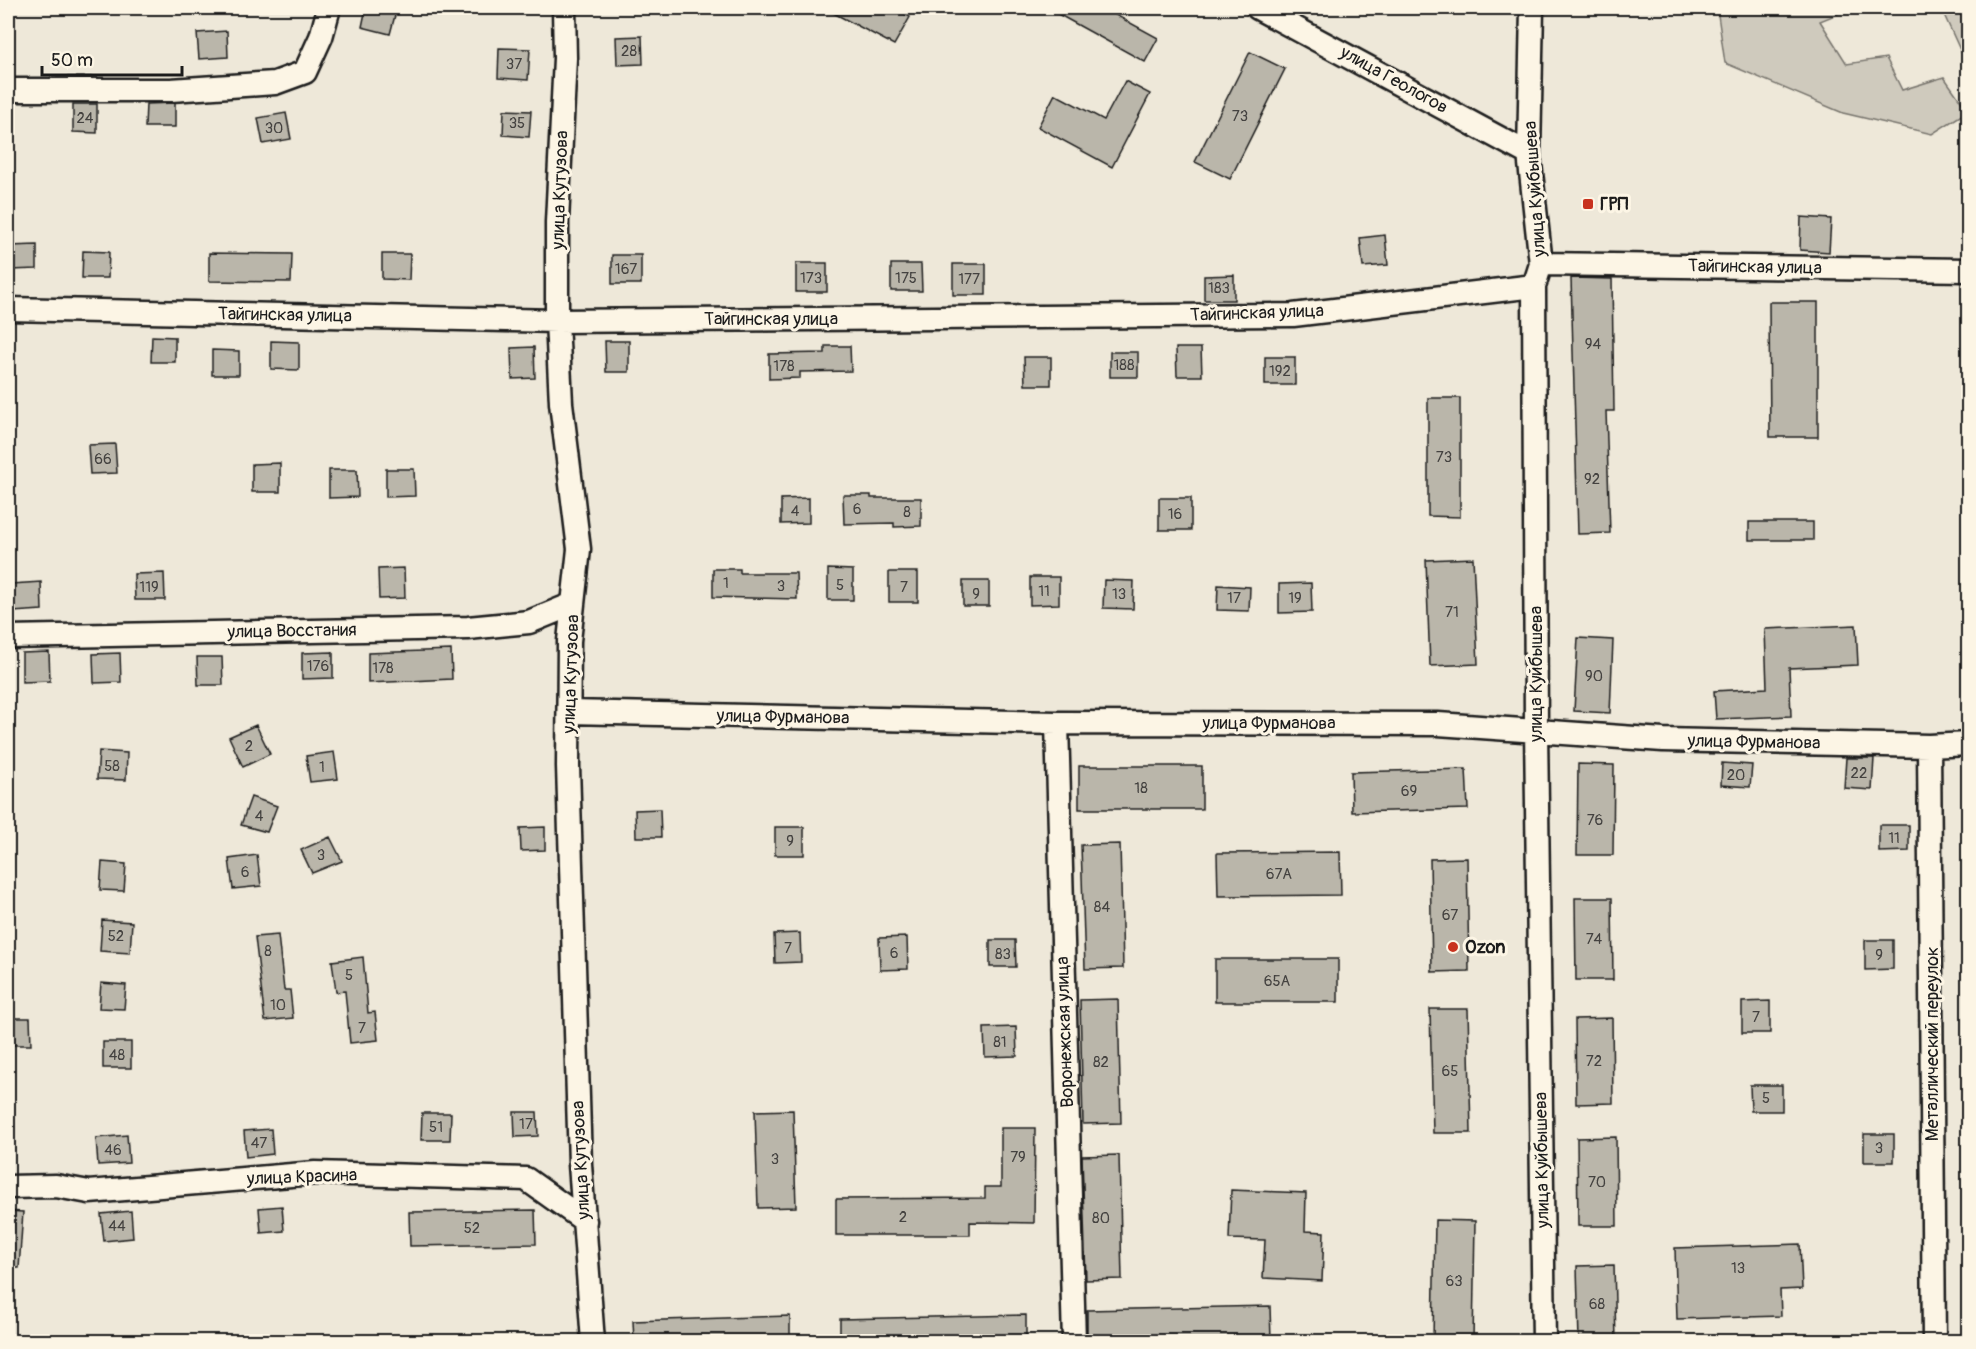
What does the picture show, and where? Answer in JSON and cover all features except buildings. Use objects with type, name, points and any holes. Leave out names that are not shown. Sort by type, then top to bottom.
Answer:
[{"type":"street","points":[[8,90],[171,90],[274,83],[305,72],[321,37],[329,8]]},
{"type":"street","name":"улица Кутузова","points":[[564,8],[565,58],[557,222],[557,321],[561,403],[579,549],[569,641],[572,934],[580,1164],[593,1341]]},
{"type":"street","name":"улица Геологов","points":[[1258,8],[1529,154]]},
{"type":"street","name":"улица Куйбышева","points":[[1532,8],[1529,154],[1541,264],[1534,286],[1536,729],[1544,1341]]},
{"type":"street","name":"Тайгинская улица","points":[[1541,264],[1968,270]]},
{"type":"street","name":"Тайгинская улица","points":[[8,309],[557,321],[1293,315],[1534,286]]},
{"type":"street","name":"улица Восстания","points":[[8,637],[468,628],[530,622],[573,604]]},
{"type":"street","points":[[530,622],[569,641]]},
{"type":"street","name":"улица Фурманова","points":[[569,712],[1058,723],[1426,724],[1536,729],[1663,740],[1929,746],[1968,744]]},
{"type":"street","name":"Воронежская улица","points":[[1058,723],[1074,1341]]},
{"type":"street","name":"Металлический переулок","points":[[1929,746],[1934,1341]]},
{"type":"street","name":"улица Красина","points":[[8,1187],[56,1186],[89,1192],[315,1173],[526,1179],[585,1221]]},
{"type":"shaded area","points":[[1717,8],[1852,8],[1820,21],[1847,64],[1886,58],[1902,90],[1944,77],[1968,111],[1932,134],[1843,113],[1725,63]]},
{"type":"shaded area","points":[[1941,8],[1968,8],[1968,63],[1966,63]]},
{"type":"place","name":"ГРП","points":[[1588,204]]},
{"type":"place","name":"Ozon","points":[[1453,947]]}]
